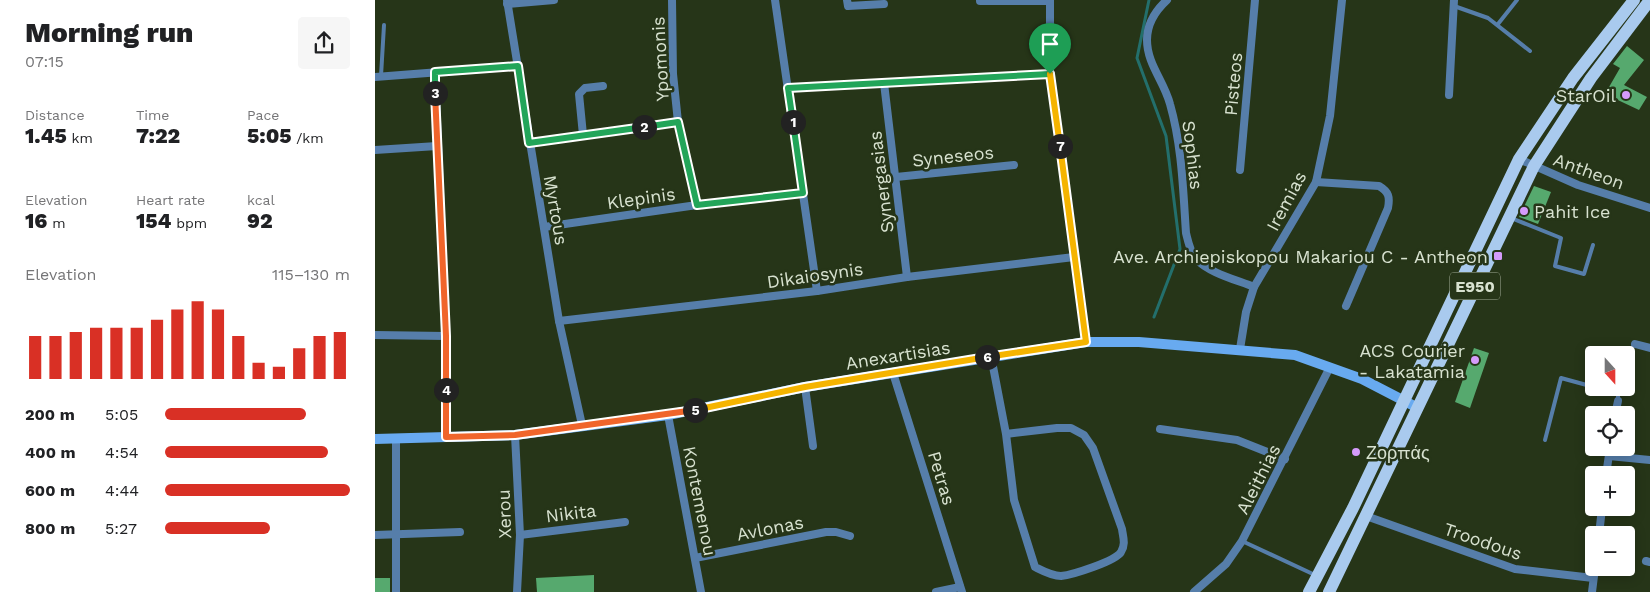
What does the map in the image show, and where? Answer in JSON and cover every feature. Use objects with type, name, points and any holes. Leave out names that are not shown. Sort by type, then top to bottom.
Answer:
[{"type":"main road","name":"E950","points":[[1309,592],[1404,400],[1519,159],[1573,78],[1634,0]]},
{"type":"main road","name":"E950","points":[[1330,592],[1508,218],[1535,166],[1591,78],[1650,0]]},
{"type":"street","points":[[507,2],[554,0]]},
{"type":"street","name":"Ypomonis","points":[[672,0],[673,74],[678,122],[697,205]]},
{"type":"street","points":[[775,0],[817,291]]},
{"type":"street","points":[[847,0],[848,6],[884,4]]},
{"type":"street","name":"Sophias","points":[[1167,0],[1151,17],[1147,38],[1149,58],[1169,101],[1179,142],[1185,233],[1197,259],[1209,268],[1254,287]]},
{"type":"street","name":"Pisteos","points":[[1240,170],[1255,0]]},
{"type":"street","name":"Iremias","points":[[1240,349],[1246,312],[1254,287],[1316,182],[1330,116],[1342,0]]},
{"type":"street","points":[[980,1],[1049,1],[1050,74],[1086,342]]},
{"type":"street","name":"Myrtous","points":[[507,2],[559,320],[582,425]]},
{"type":"street","points":[[1449,96],[1454,3]]},
{"type":"street","points":[[378,77],[518,66]]},
{"type":"street","points":[[435,72],[446,336],[446,437]]},
{"type":"street","points":[[788,88],[1050,74]]},
{"type":"street","name":"Synergasias","points":[[885,83],[907,277]]},
{"type":"street","points":[[583,135],[579,94],[585,88],[603,86]]},
{"type":"street","points":[[529,143],[678,122]]},
{"type":"street","points":[[375,150],[437,146]]},
{"type":"street","name":"Antheon","points":[[1519,159],[1578,185],[1650,208]]},
{"type":"street","name":"Syneseos","points":[[895,177],[1014,165]]},
{"type":"street","points":[[1316,182],[1379,186],[1387,191],[1390,198],[1388,208],[1346,306]]},
{"type":"street","name":"Klepinis","points":[[544,227],[697,205],[803,193]]},
{"type":"street","name":"Dikaiosynis","points":[[559,320],[817,291],[907,277],[1074,256]]},
{"type":"street","points":[[375,335],[446,336]]},
{"type":"street","name":"Anexartisias","points":[[375,439],[396,440],[515,435],[669,415],[805,387],[1086,342],[1139,342],[1295,355],[1362,379],[1419,408]]},
{"type":"street","points":[[1635,344],[1650,348]]},
{"type":"street","points":[[991,356],[1006,434],[1014,500],[1035,567],[1046,573],[1060,576],[1112,560],[1121,553],[1125,542],[1122,529],[1093,448],[1084,435],[1071,428],[1006,434]]},
{"type":"street","name":"Aleithias","points":[[1194,592],[1225,564],[1242,542],[1330,367]]},
{"type":"street","name":"Petras","points":[[893,373],[961,590]]},
{"type":"street","points":[[805,387],[813,446]]},
{"type":"street","points":[[1617,406],[1618,401]]},
{"type":"street","name":"Kontemenou","points":[[669,415],[701,592]]},
{"type":"street","points":[[1160,429],[1237,440],[1285,459]]},
{"type":"street","name":"Xerou","points":[[515,435],[520,535],[517,592]]},
{"type":"street","points":[[396,440],[396,592]]},
{"type":"street","points":[[1630,456],[1650,460]]},
{"type":"street","name":"Troodous","points":[[1367,516],[1515,569],[1593,578]]},
{"type":"street","name":"Nikita","points":[[520,535],[625,522]]},
{"type":"street","points":[[375,535],[461,532]]},
{"type":"street","name":"Avlonas","points":[[695,558],[826,532],[836,532],[850,536]]},
{"type":"street","points":[[1592,592],[1593,578]]},
{"type":"street","points":[[936,592],[961,590]]},
{"type":"lane","points":[[1498,24],[1517,0]]},
{"type":"lane","points":[[1454,3],[1498,24],[1530,51]]},
{"type":"lane","points":[[378,77],[384,25]]},
{"type":"lane","points":[[1508,218],[1561,238],[1555,266],[1584,274],[1593,245]]},
{"type":"lane","points":[[1545,440],[1561,378],[1585,384]]},
{"type":"lane","points":[[1618,401],[1619,396]]},
{"type":"lane","points":[[1242,542],[1317,576]]},
{"type":"building","points":[[1627,46],[1644,60],[1624,85],[1647,97],[1639,110],[1605,94],[1620,68],[1613,64]]},
{"type":"building","points":[[1534,186],[1551,192],[1538,224],[1519,217]]},
{"type":"building","points":[[1474,348],[1489,353],[1470,408],[1455,402]]},
{"type":"building","points":[[594,575],[594,592],[537,592],[536,578]]},
{"type":"building","points":[[375,578],[390,578],[390,592],[375,592]]},
{"type":"waterway","points":[[1149,0],[1137,58],[1166,136],[1180,249],[1154,317]]},
{"type":"place","name":"StarOil","points":[[1626,95]]},
{"type":"place","name":"Pahit Ice","points":[[1524,211]]},
{"type":"place","name":"Ave. Archiepiskopou Makariou C - Antheon","points":[[1498,256]]},
{"type":"place","name":"ACS Courier - Lakatamia","points":[[1475,360]]},
{"type":"place","name":"Ζορπάς","points":[[1356,452]]},
{"type":"route","points":[[518,66],[529,143],[678,122],[697,205],[803,193],[788,88],[1050,74],[1086,342],[805,387],[669,415],[515,435],[446,437],[446,336],[435,72],[518,66]]}]
